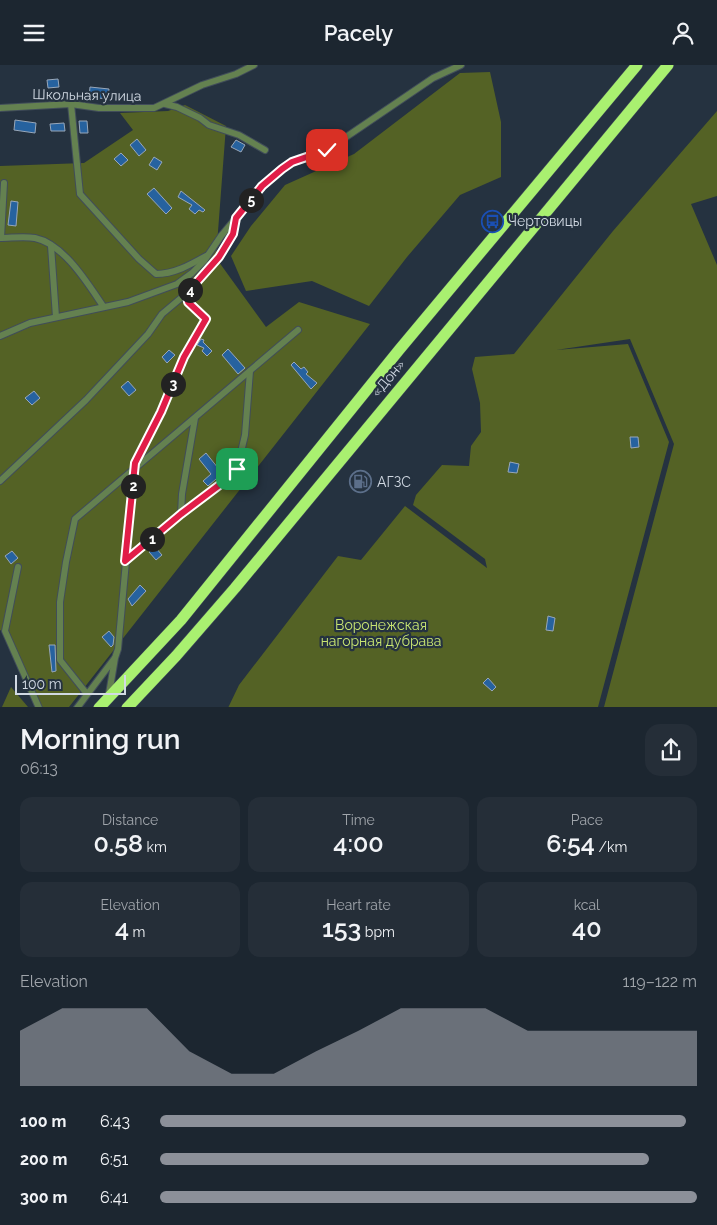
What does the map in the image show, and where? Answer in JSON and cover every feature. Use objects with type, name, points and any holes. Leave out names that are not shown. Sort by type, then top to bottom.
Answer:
[{"type":"highway","name":"«Дон»","points":[[99,707],[181,620],[399,350],[637,65]]},
{"type":"highway","name":"«Дон»","points":[[127,707],[176,657],[247,573],[668,65]]},
{"type":"street","name":"Школьная улица","points":[[0,108],[71,104],[98,108],[154,108],[202,85],[236,74],[254,65]]},
{"type":"street","points":[[0,335],[30,323],[128,302],[177,284],[192,273],[211,252],[221,236],[262,186],[282,169],[292,162],[327,150],[433,78],[461,65]]},
{"type":"street","points":[[165,103],[210,125],[239,135],[266,150]]},
{"type":"street","points":[[71,104],[80,194],[139,259],[156,274],[167,274],[195,263],[211,252]]},
{"type":"street","points":[[4,183],[1,238],[36,238],[51,246],[74,263],[103,306]]},
{"type":"street","points":[[0,481],[86,399],[148,334],[162,314],[187,293],[219,257],[233,234],[236,218]]},
{"type":"street","points":[[51,246],[56,317]]},
{"type":"street","points":[[109,697],[118,649],[135,463],[161,412],[184,357],[206,319],[188,302],[187,293]]},
{"type":"street","points":[[87,694],[60,660],[60,602],[75,519],[298,330]]},
{"type":"street","points":[[125,561],[181,514],[230,477],[237,469],[245,435],[250,371]]},
{"type":"street","points":[[181,514],[182,494],[195,418]]},
{"type":"street","points":[[18,567],[5,631],[39,707]]},
{"type":"street","points":[[77,707],[115,658]]},
{"type":"green space","points":[[490,72],[501,122],[501,177],[460,195],[407,257],[369,306],[312,281],[246,291],[231,256],[251,226],[285,185],[354,154],[460,73]]},
{"type":"green space","points":[[185,105],[226,126],[216,258],[266,327],[299,302],[370,324],[69,707],[39,707],[3,632],[0,630],[0,166],[84,163],[133,130],[120,113],[168,111]]},
{"type":"green space","name":"Воронежская нагорная дубрава","points":[[717,111],[717,196],[691,204],[717,265],[717,707],[604,707],[674,444],[630,339],[556,350],[628,344],[669,442],[598,707],[228,707],[239,685],[338,556],[361,560],[405,506],[487,568],[485,559],[413,505],[416,495],[442,465],[469,466],[471,446],[481,432],[480,403],[472,369],[475,357],[514,354],[613,231]]},
{"type":"green space","points":[[11,687],[28,707],[2,707]]},
{"type":"building","points":[[58,79],[59,87],[48,88],[47,80]]},
{"type":"building","points":[[90,87],[109,89],[108,99],[89,97]]},
{"type":"building","points":[[15,120],[36,123],[35,133],[14,130]]},
{"type":"building","points":[[79,121],[87,121],[88,133],[80,133]]},
{"type":"building","points":[[64,123],[65,131],[51,131],[50,124]]},
{"type":"building","points":[[137,139],[146,150],[139,156],[130,145]]},
{"type":"building","points":[[236,140],[245,145],[241,152],[231,147]]},
{"type":"building","points":[[121,153],[128,160],[121,166],[114,159]]},
{"type":"building","points":[[154,157],[162,162],[157,170],[149,165]]},
{"type":"building","points":[[154,188],[172,208],[166,214],[147,194]]},
{"type":"building","points":[[181,191],[205,210],[203,212],[199,210],[195,214],[189,209],[192,205],[178,197]]},
{"type":"building","points":[[11,201],[18,202],[16,226],[8,225]]},
{"type":"building","points":[[201,339],[204,340],[203,342],[212,351],[207,356],[202,351],[204,348],[197,345]]},
{"type":"building","points":[[228,349],[245,368],[238,374],[222,355]]},
{"type":"building","points":[[169,350],[175,355],[167,363],[162,357]]},
{"type":"building","points":[[294,362],[301,369],[304,367],[308,372],[306,374],[317,383],[311,389],[291,365]]},
{"type":"building","points":[[128,381],[136,390],[129,396],[121,387]]},
{"type":"building","points":[[34,391],[40,398],[32,405],[25,398]]},
{"type":"building","points":[[630,437],[638,437],[639,447],[631,448]]},
{"type":"building","points":[[206,453],[218,468],[219,466],[224,472],[208,486],[203,481],[211,474],[199,459]]},
{"type":"building","points":[[510,462],[519,464],[517,473],[508,472]]},
{"type":"building","points":[[360,473],[369,479],[361,492],[352,486]]},
{"type":"building","points":[[155,547],[162,555],[156,560],[149,552]]},
{"type":"building","points":[[12,551],[18,558],[11,564],[5,556]]},
{"type":"building","points":[[140,585],[146,591],[132,606],[128,599]]},
{"type":"building","points":[[548,616],[555,618],[553,631],[546,630]]},
{"type":"building","points":[[109,631],[114,637],[111,647],[102,637]]},
{"type":"building","points":[[49,645],[55,645],[56,671],[52,672]]},
{"type":"building","points":[[488,678],[496,687],[492,691],[483,683]]},
{"type":"place","name":"Чертовицы","points":[[492,221]]},
{"type":"place","name":"АГЗС","points":[[361,482]]},
{"type":"route","points":[[237,469],[230,477],[181,514],[125,561],[135,463],[161,412],[184,357],[206,319],[188,302],[187,293],[219,257],[233,234],[236,218],[262,186],[292,162],[327,150]]}]
